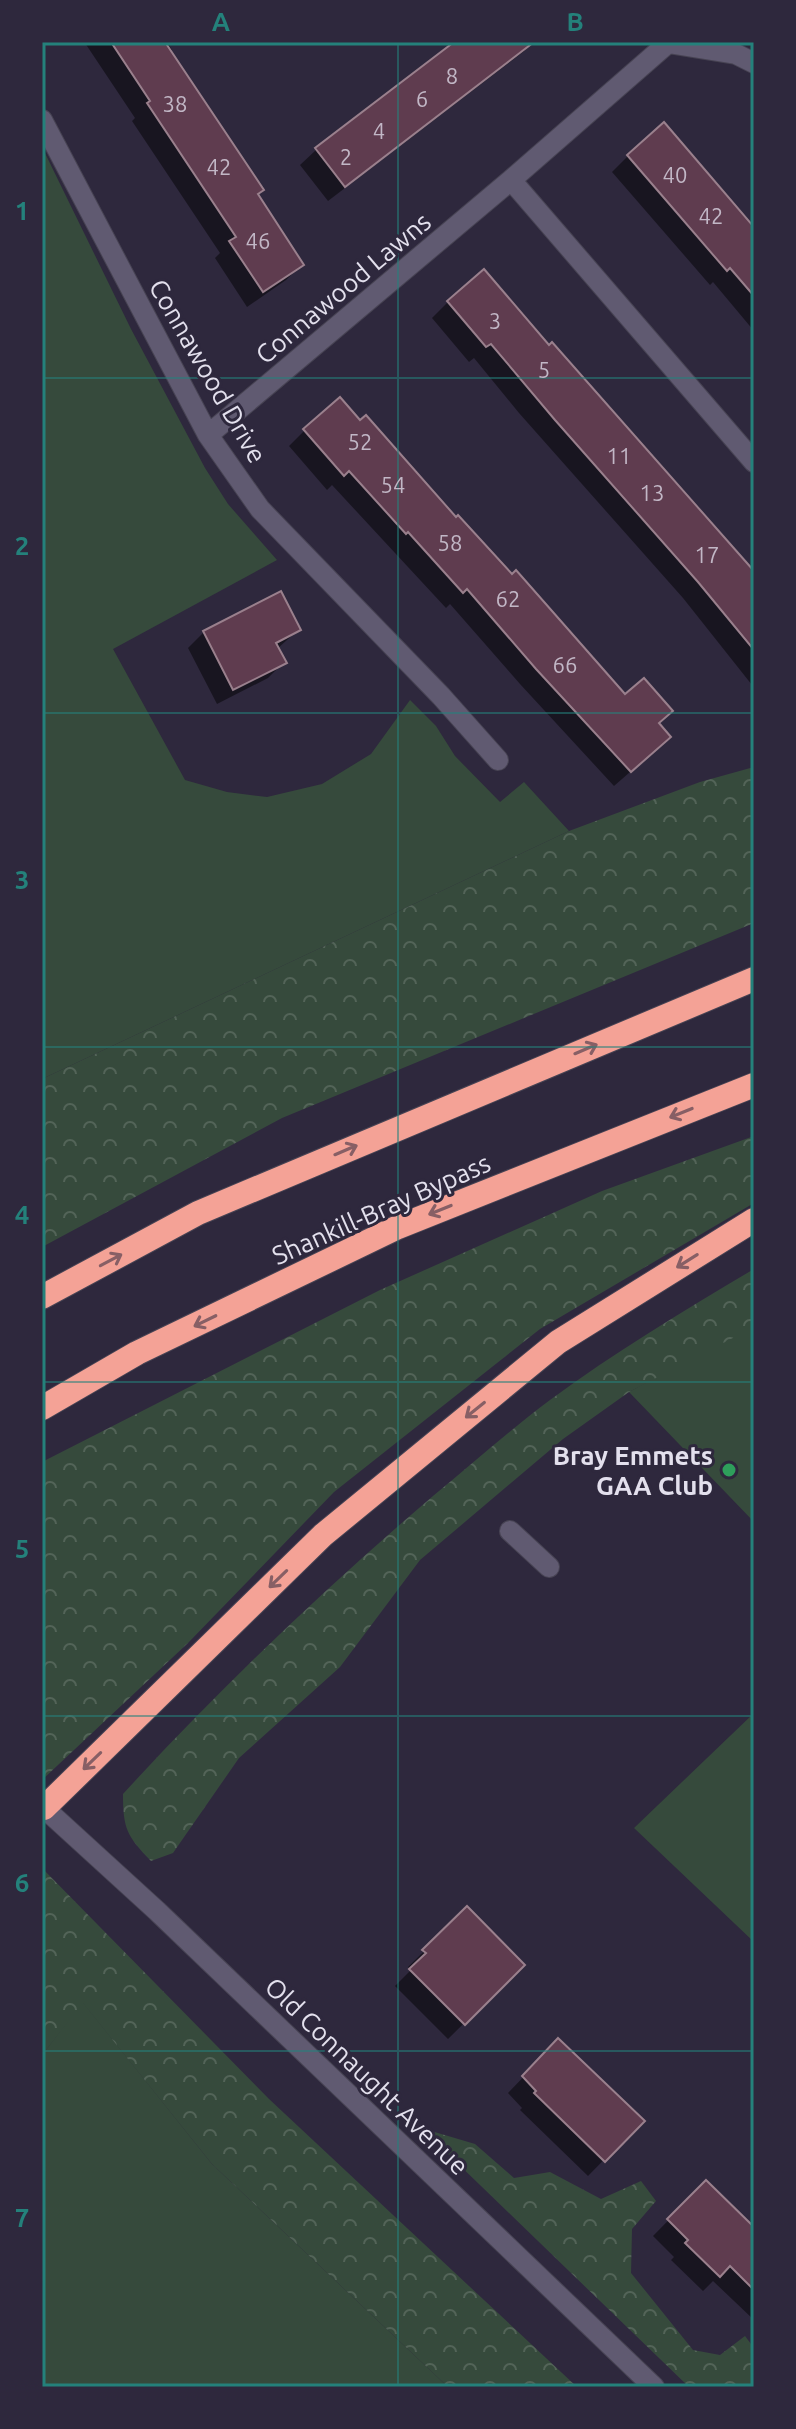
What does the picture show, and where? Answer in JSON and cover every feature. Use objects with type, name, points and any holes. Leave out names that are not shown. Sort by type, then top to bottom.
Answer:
[{"type":"highway","points":[[42,1297],[198,1213],[754,979]]},
{"type":"highway","name":"Shankill-Bray Bypass","points":[[42,1408],[137,1353],[398,1227],[754,1085]]},
{"type":"highway","points":[[43,1807],[323,1535],[558,1342],[754,1220]]},
{"type":"street","name":"Connawood Lawns","points":[[208,435],[511,180],[668,43],[736,54],[754,63]]},
{"type":"street","name":"Connawood Drive","points":[[42,120],[208,435],[260,509],[441,696],[498,760]]},
{"type":"street","points":[[511,180],[754,462]]},
{"type":"street","points":[[510,1531],[549,1567]]},
{"type":"street","name":"Old Connaught Avenue","points":[[43,1807],[157,1911],[654,2387]]},
{"type":"green space","points":[[42,147],[131,329],[205,468],[228,504],[277,560],[113,649],[185,780],[227,792],[267,797],[322,784],[371,754],[410,700],[436,726],[455,756],[500,802],[524,782],[569,831],[42,1079]]},
{"type":"green space","points":[[754,767],[754,923],[282,1118],[42,1247],[42,1079],[569,831],[700,782]]},
{"type":"green space","points":[[754,1136],[754,1203],[540,1329],[334,1492],[188,1643],[42,1780],[42,1462],[380,1290],[602,1191]]},
{"type":"green space","points":[[754,1269],[754,1327],[629,1392],[563,1439],[420,1560],[340,1667],[239,1758],[173,1853],[151,1861],[128,1831],[123,1794],[235,1678],[392,1531],[535,1411],[625,1348]]},
{"type":"green space","name":"Bray Emmets GAA Club","points":[[754,1323],[754,1522],[629,1392]]},
{"type":"green space","points":[[754,1713],[754,1942],[634,1828]]},
{"type":"green space","points":[[42,1868],[269,2099],[577,2387],[448,2387],[212,2164],[83,2003],[42,2055]]},
{"type":"green space","points":[[42,1951],[212,2164],[448,2387],[42,2387],[42,2055],[71,2017]]},
{"type":"green space","points":[[421,2128],[475,2144],[514,2178],[550,2172],[601,2199],[641,2181],[656,2201],[632,2229],[631,2273],[693,2350],[720,2355],[745,2336],[754,2348],[754,2387],[689,2387]]},
{"type":"building","points":[[111,42],[165,42],[264,190],[258,194],[304,265],[263,292],[229,241],[236,237],[147,103],[150,101]]},
{"type":"building","points":[[454,42],[534,42],[345,187],[315,148]]},
{"type":"building","points":[[664,122],[754,227],[754,296],[730,268],[727,271],[627,155]]},
{"type":"building","points":[[484,269],[754,571],[754,650],[491,344],[486,347],[447,301]]},
{"type":"building","points":[[340,397],[360,420],[366,415],[456,517],[458,515],[512,574],[516,570],[625,694],[644,678],[673,711],[659,723],[671,737],[631,772],[467,589],[463,593],[349,471],[344,476],[303,429]]},
{"type":"building","points":[[281,591],[301,630],[276,643],[287,663],[233,690],[203,631]]},
{"type":"building","points":[[467,1906],[525,1965],[465,2025],[409,1969],[426,1953],[422,1950]]},
{"type":"building","points":[[558,2038],[645,2121],[605,2162],[534,2093],[536,2091],[522,2076]]},
{"type":"building","points":[[706,2180],[754,2227],[754,2290],[730,2266],[720,2277],[685,2243],[688,2240],[667,2219]]},
{"type":"place","name":"Bray Emmets GAA Club","points":[[729,1470]]}]
